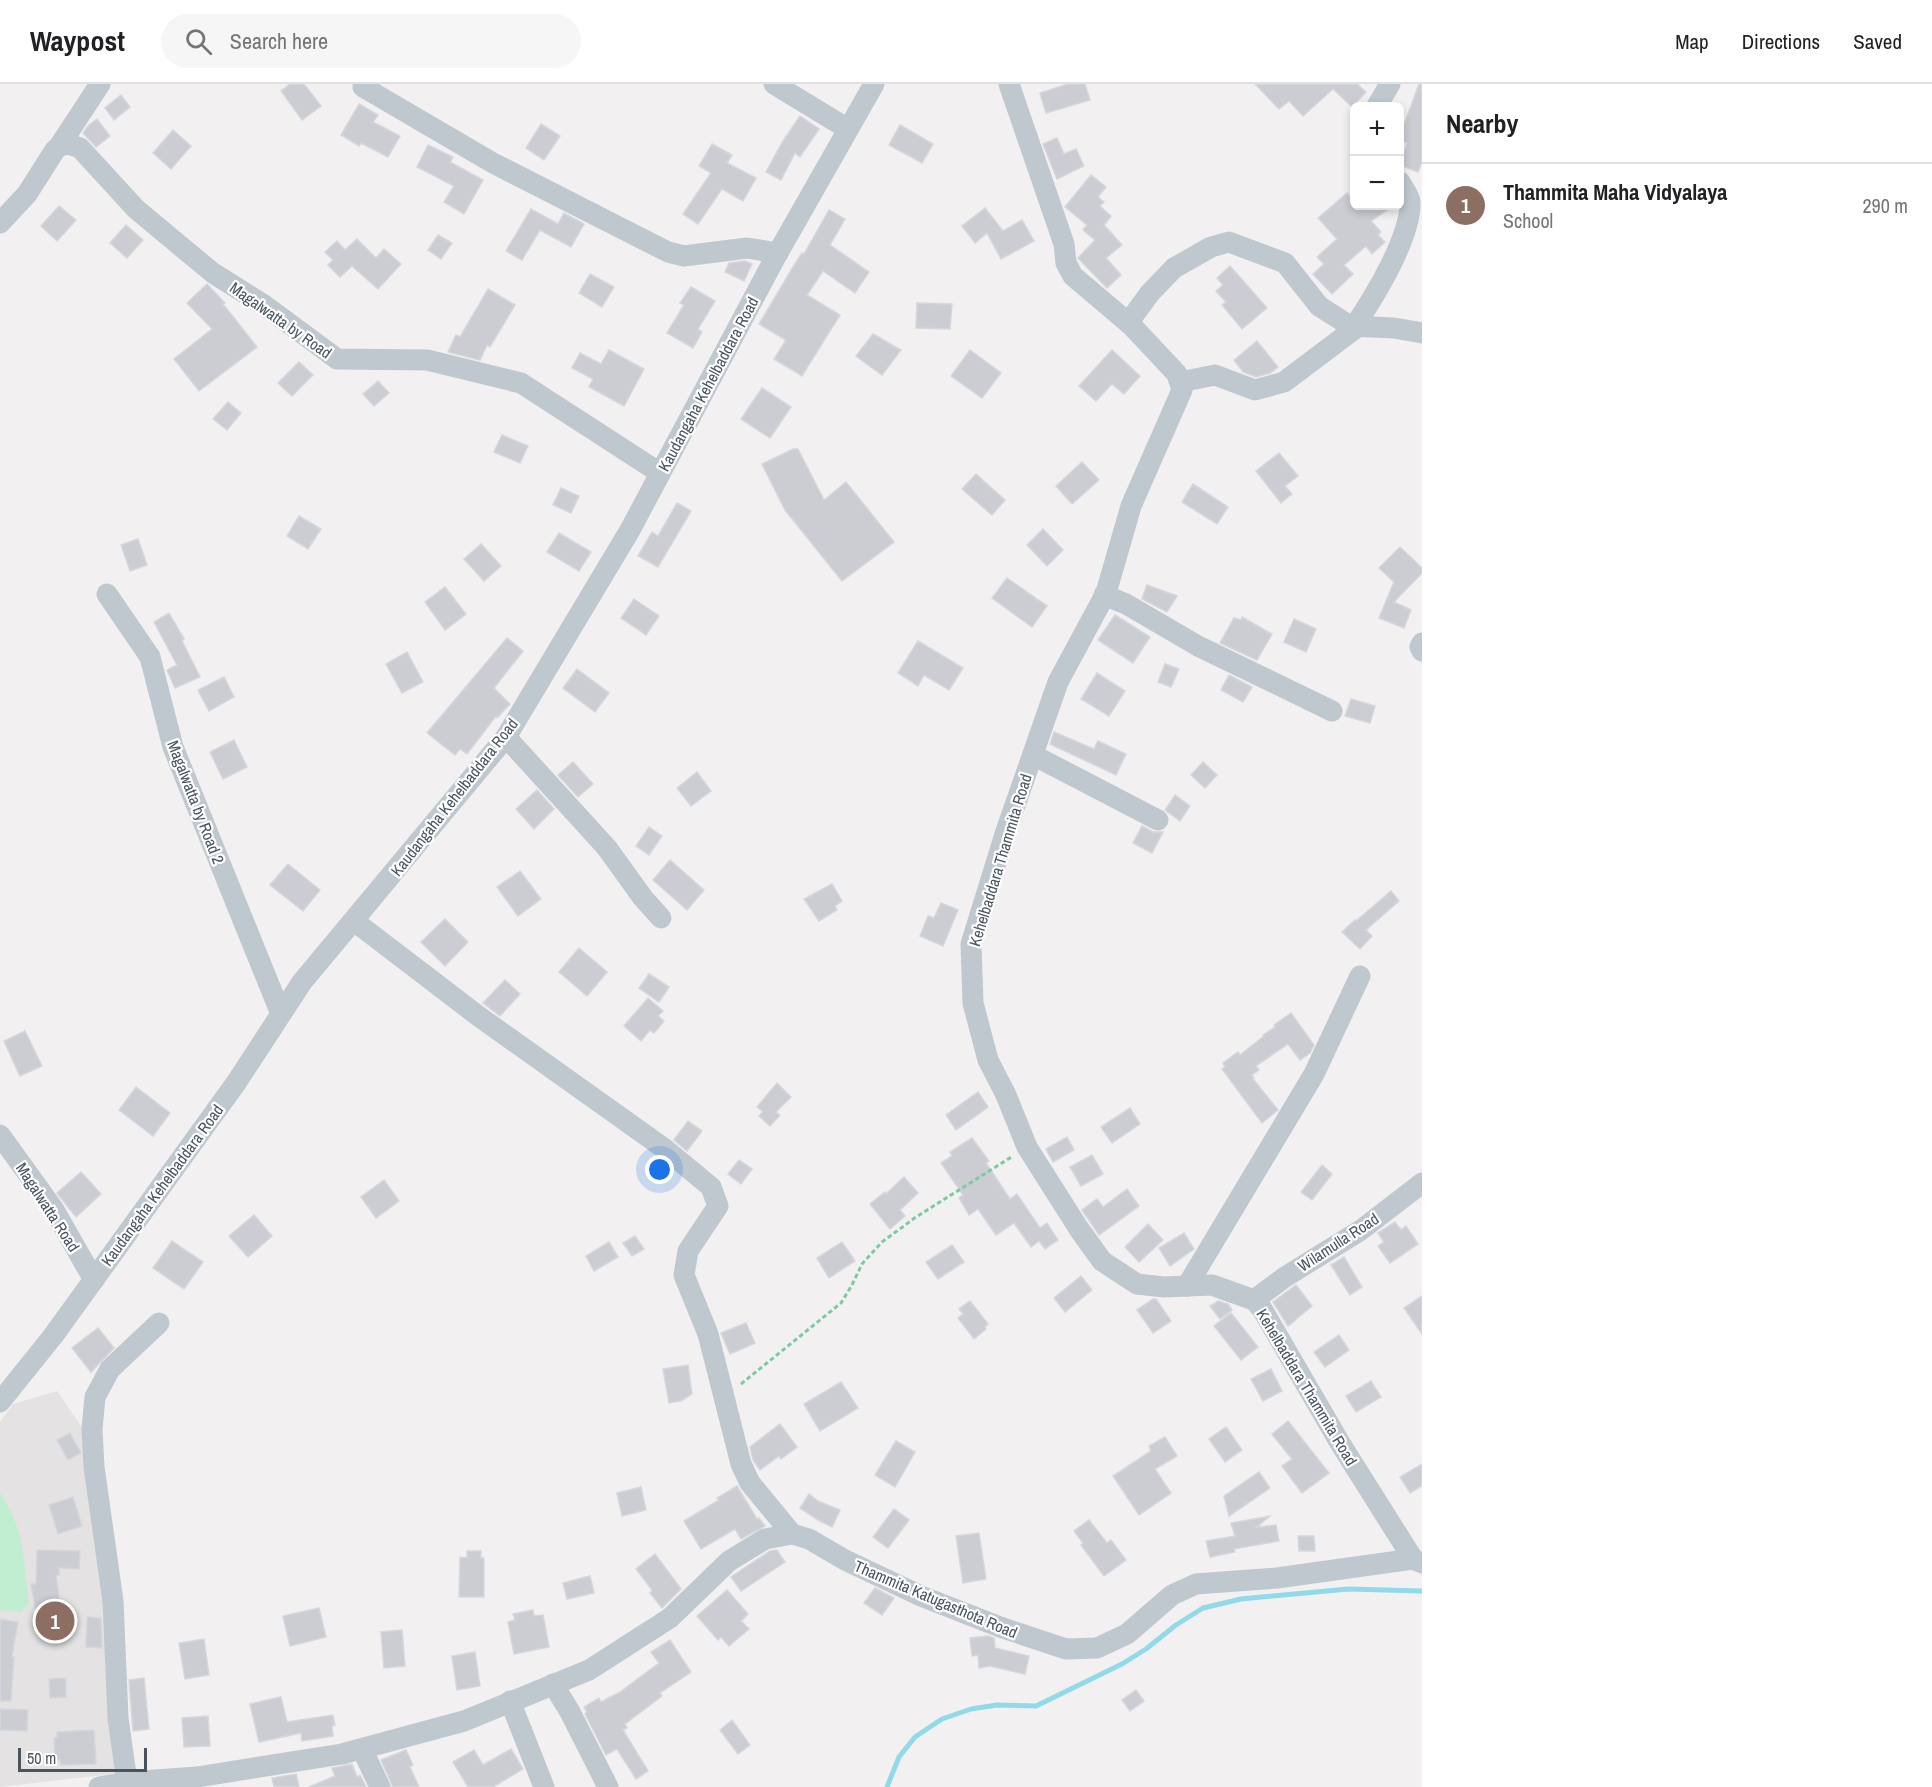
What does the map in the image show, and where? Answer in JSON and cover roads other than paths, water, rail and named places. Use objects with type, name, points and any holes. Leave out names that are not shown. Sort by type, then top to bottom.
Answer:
[{"type":"street","points":[[0,223],[27,194],[100,84]]},
{"type":"street","points":[[774,84],[848,129]]},
{"type":"street","name":"Kaudangaha Kehelbaddara Road","points":[[0,1402],[53,1336],[236,1083],[302,982],[506,737],[630,530],[778,253],[874,84]]},
{"type":"street","points":[[1009,84],[1064,244],[1066,263],[1073,276],[1128,322],[1177,374],[1180,382],[1215,375],[1255,390],[1284,382],[1356,327],[1372,300],[1407,227],[1411,200],[1404,189]]},
{"type":"street","points":[[1379,102],[1390,84]]},
{"type":"street","points":[[363,87],[493,163],[668,252],[684,256],[747,249],[778,253]]},
{"type":"street","name":"Magalwatta by Road","points":[[60,145],[69,144],[80,148],[136,209],[213,273],[264,305],[337,359],[427,360],[521,383],[660,472]]},
{"type":"street","points":[[1128,322],[1150,293],[1174,268],[1211,247],[1229,242],[1285,263],[1319,306],[1350,326],[1394,328],[1422,333]]},
{"type":"street","name":"Kehelbaddara Thammita Road","points":[[1180,382],[1182,390],[1131,506],[1104,595],[1058,682],[1033,755],[971,944],[974,1003],[988,1060],[1006,1095],[1027,1147],[1102,1261],[1137,1284],[1164,1287],[1212,1285],[1254,1300],[1275,1329],[1340,1443],[1418,1561]]},
{"type":"street","name":"Magalwatta by Road 2","points":[[107,594],[150,657],[173,747],[281,1014]]},
{"type":"street","points":[[1104,595],[1126,604],[1197,646],[1332,711]]},
{"type":"street","points":[[1422,643],[1422,651]]},
{"type":"street","points":[[506,737],[607,848],[643,898],[662,918]]},
{"type":"street","points":[[1033,755],[1158,820]]},
{"type":"street","points":[[99,1787],[127,1782],[197,1782],[342,1754],[464,1721],[589,1670],[670,1618],[729,1561],[765,1539],[792,1534],[750,1483],[741,1464],[708,1334],[684,1275],[687,1251],[718,1206],[711,1187],[665,1149],[481,1018],[354,921]]},
{"type":"street","points":[[1187,1286],[1314,1074],[1360,976]]},
{"type":"street","name":"Magalwatta Road","points":[[0,1135],[54,1210],[94,1280]]},
{"type":"street","name":"Wilamulla Road","points":[[1254,1300],[1285,1277],[1361,1230],[1422,1183]]},
{"type":"street","points":[[127,1782],[118,1718],[113,1601],[96,1479],[93,1429],[95,1397],[110,1369],[159,1323]]},
{"type":"street","name":"Thammita Katugasthota Road","points":[[792,1534],[810,1539],[845,1560],[921,1596],[1000,1627],[1066,1649],[1096,1648],[1127,1634],[1172,1595],[1196,1584],[1277,1578],[1418,1561]]},
{"type":"street","points":[[553,1684],[570,1712],[608,1787]]},
{"type":"street","points":[[510,1701],[544,1787]]},
{"type":"street","points":[[362,1749],[380,1787]]},
{"type":"waterway","points":[[887,1787],[899,1757],[915,1737],[942,1719],[971,1709],[997,1705],[1036,1706],[1122,1664],[1203,1608],[1241,1599],[1348,1589],[1422,1591]]},
{"type":"place","name":"Thammita Maha Vidyalaya","points":[[55,1621]]}]
